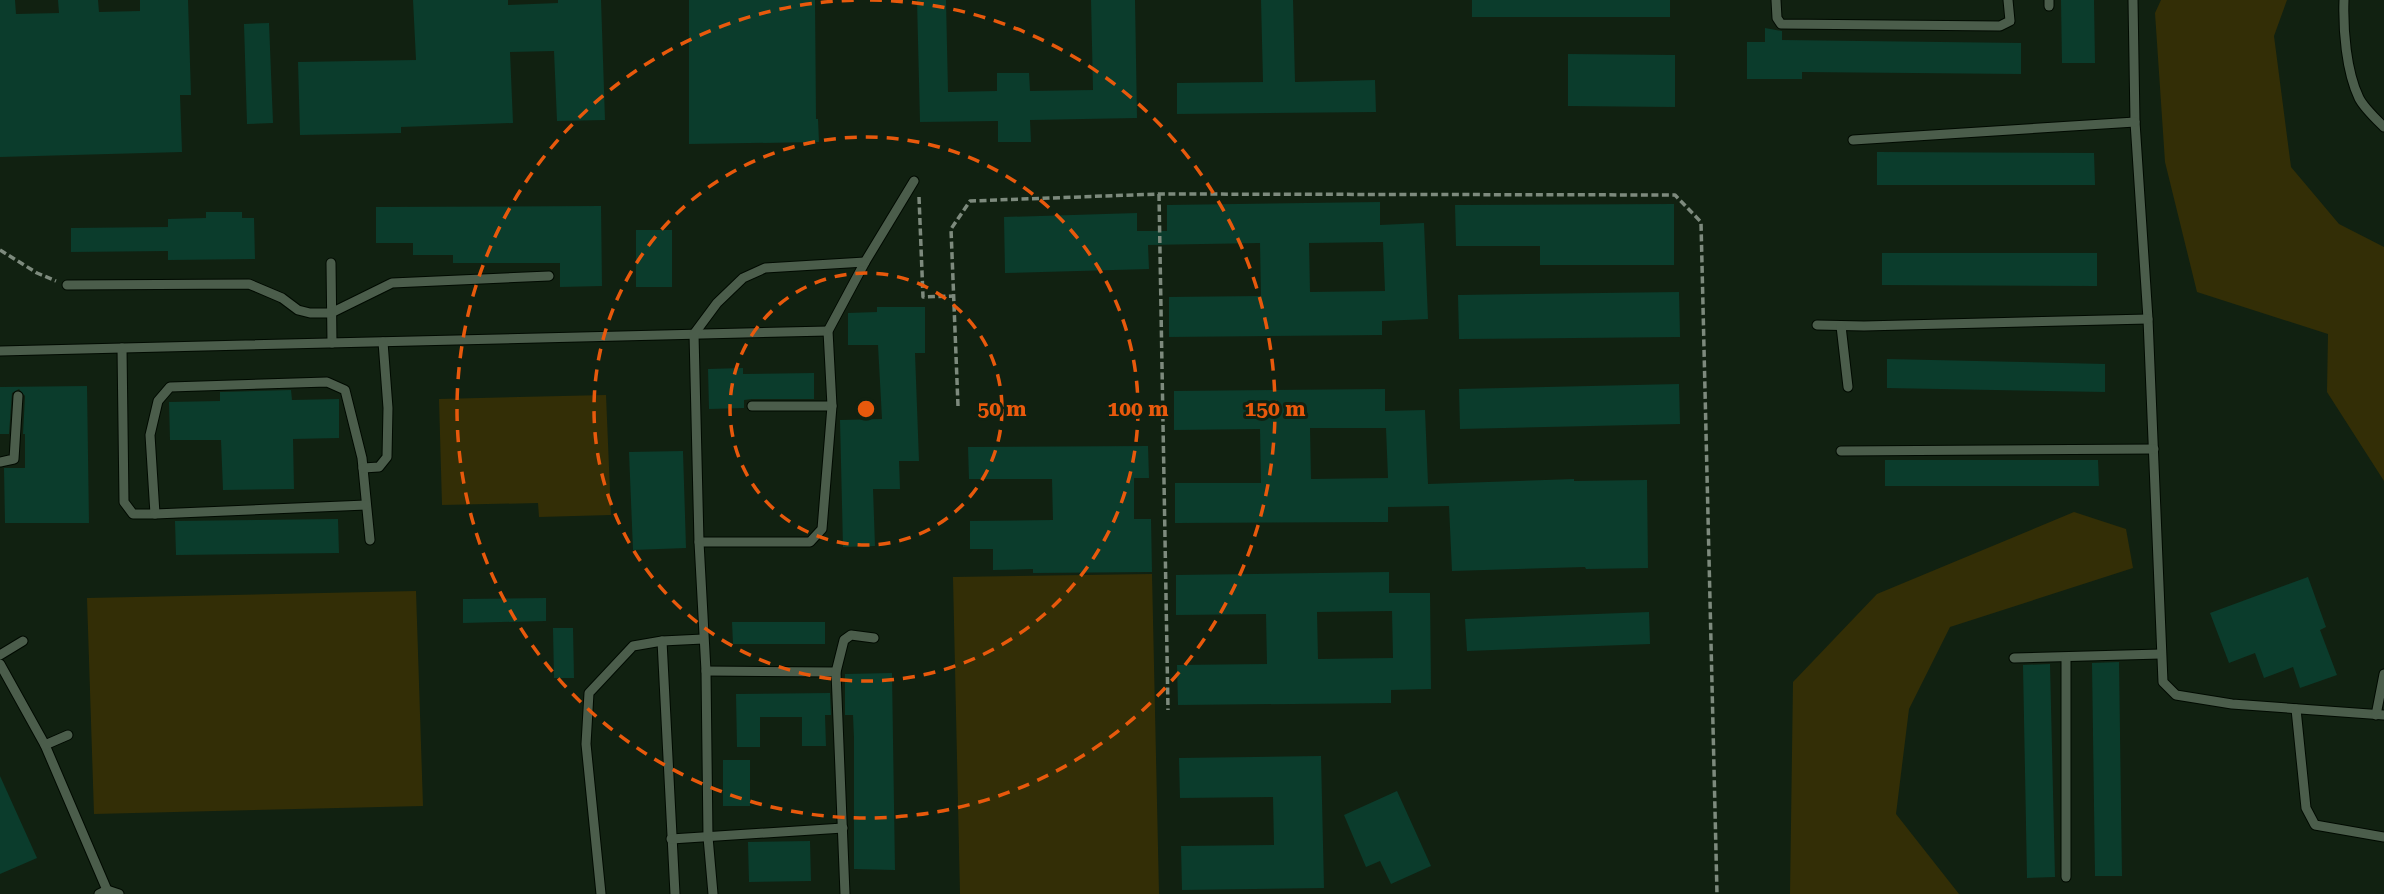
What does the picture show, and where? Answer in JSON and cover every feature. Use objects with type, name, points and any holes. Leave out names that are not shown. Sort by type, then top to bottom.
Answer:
[{"type":"lane","points":[[1776,0],[1777,18],[1781,24],[2000,26],[2010,21],[2008,0]]},
{"type":"lane","points":[[2133,0],[2136,122],[2148,319],[2163,682],[2176,695],[2232,704],[2380,715],[2384,674]]},
{"type":"lane","points":[[2344,0],[2348,61],[2359,98],[2384,127]]},
{"type":"lane","points":[[1853,140],[2136,122]]},
{"type":"lane","points":[[699,542],[810,542],[822,529],[832,406],[828,331],[865,262],[914,181]]},
{"type":"lane","points":[[713,894],[708,837],[706,671],[699,542],[694,334],[717,303],[743,278],[765,268],[865,262]]},
{"type":"lane","points":[[331,263],[332,343]]},
{"type":"lane","points":[[67,285],[249,284],[282,298],[298,310],[331,313],[392,283],[549,276]]},
{"type":"lane","points":[[1816,325],[2148,319]]},
{"type":"lane","points":[[1841,326],[1848,387]]},
{"type":"lane","points":[[0,351],[828,331]]},
{"type":"lane","points":[[363,468],[379,467],[387,457],[388,408],[383,342]]},
{"type":"lane","points":[[122,348],[124,502],[133,514],[366,505]]},
{"type":"lane","points":[[155,514],[150,435],[158,401],[170,387],[327,382],[345,390],[363,468],[369,540]]},
{"type":"lane","points":[[0,462],[14,459],[18,396]]},
{"type":"lane","points":[[752,406],[832,406]]},
{"type":"lane","points":[[1842,451],[2154,449]]},
{"type":"lane","points":[[845,894],[836,672],[844,640],[851,635],[874,638]]},
{"type":"lane","points":[[601,894],[586,744],[589,693],[633,646],[703,639]]},
{"type":"lane","points":[[0,655],[23,641]]},
{"type":"lane","points":[[662,641],[675,894]]},
{"type":"lane","points":[[2014,658],[2161,654]]},
{"type":"lane","points":[[2066,658],[2066,877]]},
{"type":"lane","points":[[0,664],[46,745],[103,892],[119,894]]},
{"type":"lane","points":[[706,671],[836,672]]},
{"type":"lane","points":[[2296,709],[2306,808],[2315,825],[2384,837]]},
{"type":"lane","points":[[46,745],[68,735]]},
{"type":"lane","points":[[671,839],[843,828]]},
{"type":"path","points":[[914,181],[919,181],[923,297],[954,296]]},
{"type":"path","points":[[1159,194],[1168,710]]},
{"type":"path","points":[[958,406],[951,229],[970,201],[1159,194],[1675,195],[1701,222],[1717,894]]},
{"type":"path","points":[[0,250],[37,273],[67,285]]},
{"type":"shaded area","points":[[2161,0],[2287,0],[2274,36],[2291,167],[2339,224],[2384,247],[2384,481],[2327,392],[2328,334],[2197,292],[2165,162],[2155,13]]},
{"type":"shaded area","points":[[606,395],[611,515],[539,517],[538,503],[442,505],[439,399]]},
{"type":"shaded area","points":[[2074,512],[2126,529],[2133,568],[1950,627],[1909,709],[1896,814],[1959,894],[1790,894],[1793,682],[1877,594]]},
{"type":"shaded area","points":[[1152,574],[1159,894],[960,894],[953,577]]},
{"type":"shaded area","points":[[416,591],[423,806],[94,814],[87,598]]},
{"type":"building","points":[[0,0],[15,0],[16,14],[59,13],[58,0],[98,0],[99,12],[140,11],[140,0],[188,0],[191,95],[180,95],[182,152],[0,157]]},
{"type":"building","points":[[413,0],[508,0],[508,5],[558,3],[558,0],[601,0],[605,120],[557,121],[554,51],[510,52],[513,123],[401,127],[401,133],[300,135],[298,62],[416,60]]},
{"type":"building","points":[[689,0],[815,0],[816,119],[819,142],[689,144]]},
{"type":"building","points":[[917,0],[946,0],[948,92],[997,91],[997,73],[1029,73],[1030,91],[1093,90],[1091,0],[1135,0],[1137,118],[1030,120],[1031,142],[998,142],[998,121],[920,122]]},
{"type":"building","points":[[1261,0],[1293,0],[1295,82],[1375,80],[1376,112],[1177,114],[1177,83],[1263,82]]},
{"type":"building","points":[[1472,0],[1670,0],[1670,17],[1472,17]]},
{"type":"building","points":[[2061,0],[2094,0],[2095,63],[2062,63]]},
{"type":"building","points":[[269,23],[273,123],[247,124],[244,24]]},
{"type":"building","points":[[1765,28],[1782,31],[1782,40],[2021,43],[2021,74],[1802,72],[1802,79],[1747,79],[1747,42],[1765,42]]},
{"type":"building","points":[[1568,54],[1675,55],[1675,107],[1568,106]]},
{"type":"building","points":[[1877,152],[2094,153],[2095,185],[1877,185]]},
{"type":"building","points":[[1380,202],[1380,225],[1424,223],[1428,319],[1382,321],[1382,335],[1169,337],[1169,297],[1261,296],[1260,243],[1148,245],[1149,269],[1005,273],[1004,217],[1137,213],[1137,231],[1167,231],[1167,205]],"holes":[[[1383,242],[1385,291],[1310,292],[1309,243]]]},
{"type":"building","points":[[1674,204],[1674,265],[1540,265],[1540,246],[1456,246],[1455,205]]},
{"type":"building","points":[[601,206],[602,286],[560,287],[560,263],[453,263],[453,255],[413,255],[413,243],[376,243],[376,207]]},
{"type":"building","points":[[206,212],[242,212],[242,218],[254,218],[255,259],[168,260],[168,251],[71,252],[71,228],[168,227],[168,219],[206,218]]},
{"type":"building","points":[[636,230],[672,230],[672,287],[636,287]]},
{"type":"building","points":[[1882,253],[2097,253],[2097,286],[1882,285]]},
{"type":"building","points":[[1679,292],[1680,337],[1459,339],[1458,295]]},
{"type":"building","points":[[877,307],[925,307],[925,353],[915,353],[919,461],[899,461],[900,489],[873,489],[875,546],[843,547],[840,420],[882,419],[878,345],[848,345],[848,313],[877,312]]},
{"type":"building","points":[[1887,359],[2105,364],[2105,392],[1887,388]]},
{"type":"building","points":[[743,368],[743,374],[814,373],[814,399],[752,399],[744,400],[744,408],[709,409],[708,369]]},
{"type":"building","points":[[1679,384],[1680,424],[1460,429],[1459,389]]},
{"type":"building","points":[[87,386],[89,523],[5,523],[4,468],[25,468],[25,396],[19,389],[12,393],[9,434],[0,434],[0,387]]},
{"type":"building","points":[[1385,389],[1385,411],[1425,410],[1428,484],[1574,479],[1647,480],[1648,568],[1452,571],[1449,506],[1388,507],[1388,522],[1175,523],[1175,483],[1261,483],[1260,429],[1174,430],[1174,391]],"holes":[[[1310,428],[1386,428],[1388,478],[1311,479]]]},
{"type":"building","points":[[291,390],[292,400],[339,399],[339,438],[293,439],[294,489],[223,490],[221,440],[170,440],[169,402],[220,401],[220,392]]},
{"type":"building","points":[[1148,446],[1149,478],[1134,478],[1134,519],[1151,519],[1152,572],[1033,573],[1033,569],[993,570],[993,549],[970,549],[970,521],[1053,520],[1052,479],[969,479],[968,447]]},
{"type":"building","points":[[683,451],[686,548],[633,550],[629,452]]},
{"type":"building","points":[[1885,460],[2098,460],[2099,486],[1885,486]]},
{"type":"building","points":[[338,519],[339,553],[176,555],[175,521]]},
{"type":"building","points":[[1389,572],[1389,593],[1430,593],[1431,689],[1391,690],[1391,703],[1178,705],[1177,665],[1267,664],[1266,614],[1176,615],[1176,575]],"holes":[[[1392,611],[1393,658],[1318,659],[1317,612]]]},
{"type":"building","points":[[2308,577],[2326,627],[2320,630],[2337,675],[2300,688],[2293,667],[2264,678],[2255,653],[2229,663],[2210,613]]},
{"type":"building","points":[[546,598],[546,621],[463,623],[463,599]]},
{"type":"building","points":[[1649,612],[1650,644],[1467,651],[1465,619]]},
{"type":"building","points":[[732,622],[825,622],[825,644],[733,644]]},
{"type":"building","points":[[553,628],[573,628],[574,678],[554,678]]},
{"type":"building","points":[[2119,662],[2122,876],[2095,876],[2092,663]]},
{"type":"building","points":[[2050,664],[2055,877],[2027,878],[2023,665]]},
{"type":"building","points":[[892,673],[895,870],[854,869],[853,715],[845,715],[845,674]]},
{"type":"building","points":[[830,693],[831,715],[825,715],[826,746],[802,746],[802,717],[760,717],[760,747],[737,747],[736,694]]},
{"type":"building","points":[[1321,756],[1324,888],[1182,890],[1181,846],[1274,845],[1273,797],[1180,798],[1179,758]]},
{"type":"building","points":[[723,760],[750,760],[750,806],[723,806]]},
{"type":"building","points":[[0,776],[37,858],[0,874]]},
{"type":"building","points":[[1397,791],[1431,866],[1391,884],[1380,861],[1366,867],[1344,815]]},
{"type":"building","points":[[810,841],[811,881],[749,882],[748,842]]}]
